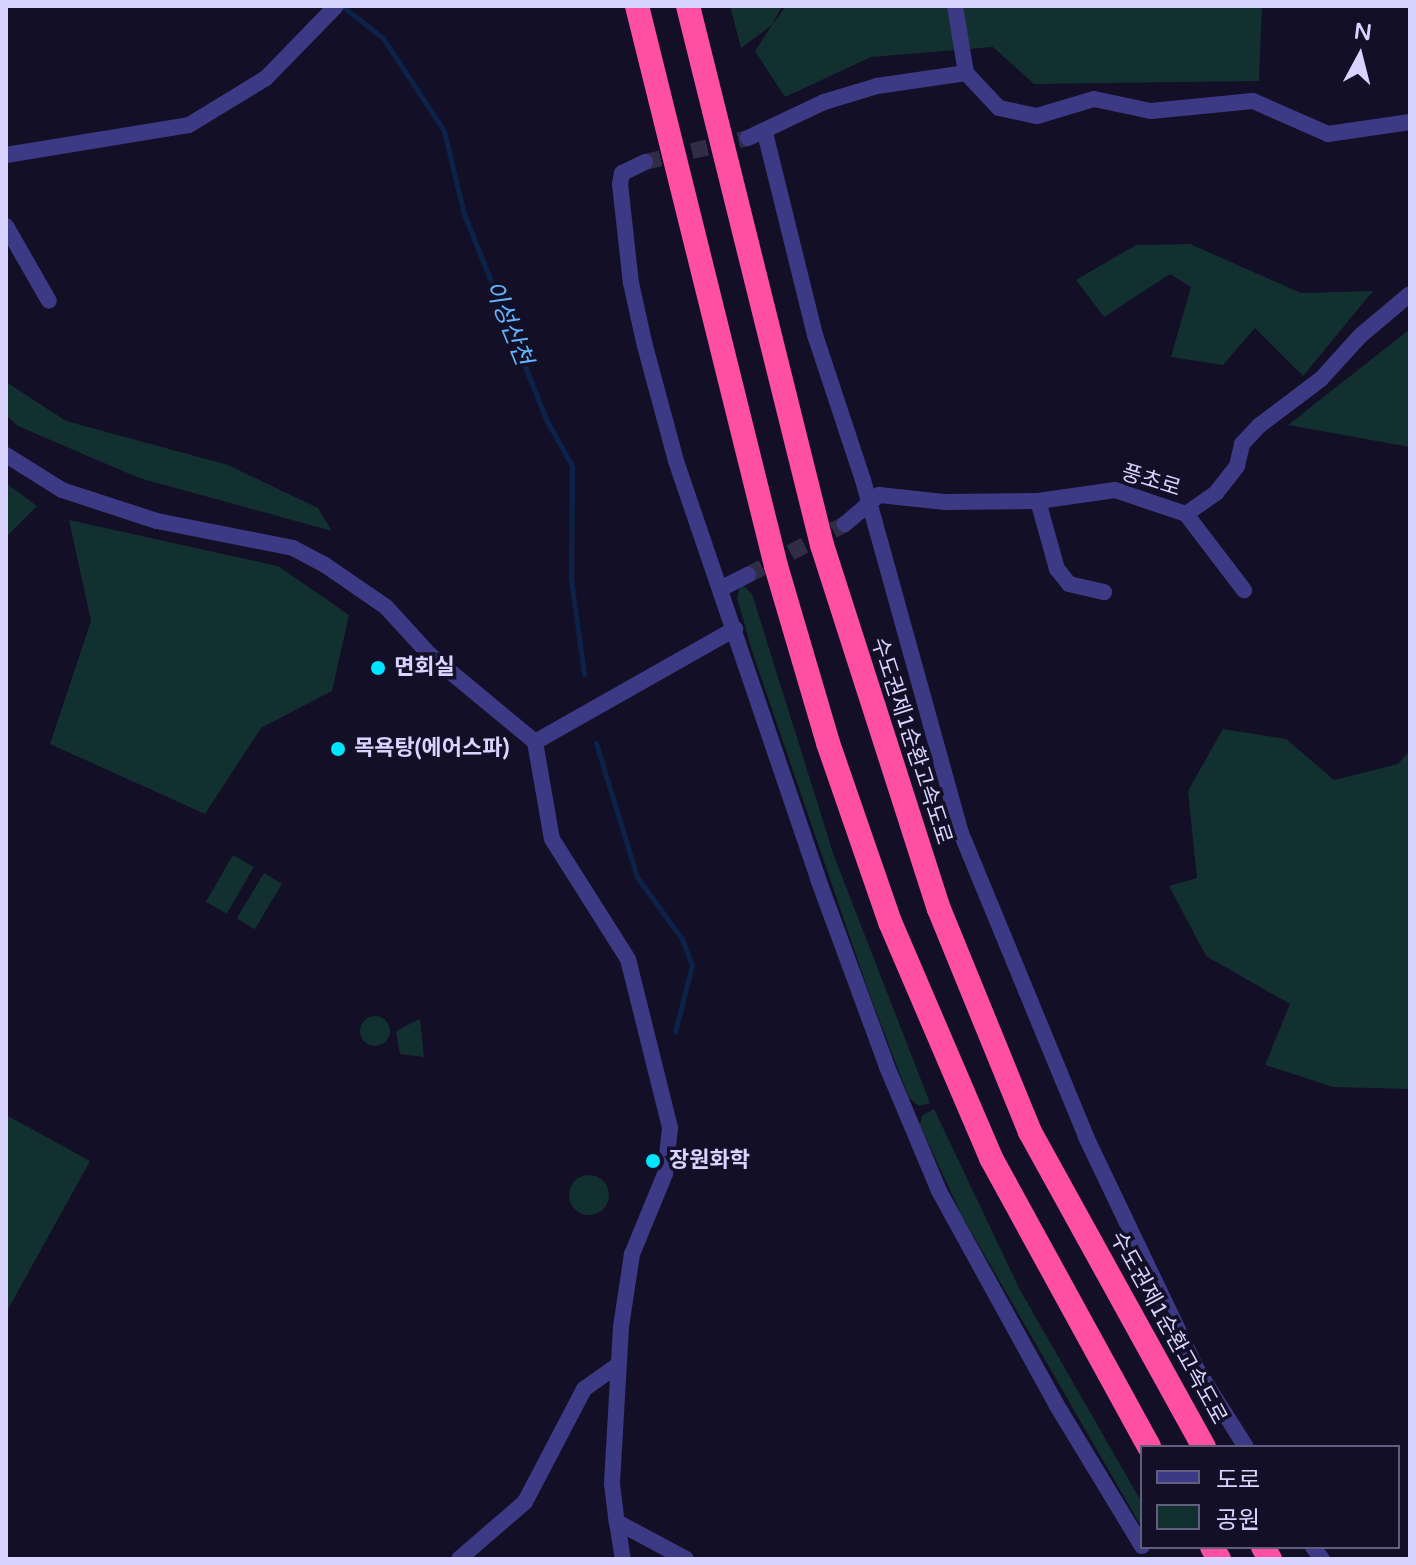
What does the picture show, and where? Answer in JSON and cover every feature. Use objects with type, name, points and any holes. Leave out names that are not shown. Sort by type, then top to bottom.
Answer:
[{"type":"highway","points":[[637,6],[776,566],[828,743],[890,922],[991,1158],[1148,1445]]},
{"type":"highway","name":"수도권제1순환고속도로","points":[[688,6],[822,545],[939,909],[1030,1132],[1203,1445]]},
{"type":"street","points":[[955,6],[966,73],[999,108],[1037,116],[1094,99],[1151,111],[1253,101],[1328,134],[1410,122]]},
{"type":"street","points":[[6,155],[189,125],[266,78],[326,10]]},
{"type":"street","points":[[748,138],[765,133],[824,102],[877,86],[966,73]]},
{"type":"street","points":[[765,133],[815,335],[869,505],[961,833],[1086,1137],[1196,1368],[1245,1445]]},
{"type":"street","points":[[645,162],[622,173],[620,184],[631,283],[676,461],[722,588],[818,879],[887,1067],[939,1191],[1049,1391],[1140,1543]]},
{"type":"street","points":[[6,226],[49,301]]},
{"type":"street","name":"풍초로","points":[[845,524],[879,495],[944,502],[1038,501],[1115,490],[1186,514],[1216,493],[1237,466],[1242,444],[1260,425],[1321,379],[1360,336],[1410,294]]},
{"type":"street","points":[[6,455],[62,490],[157,521],[293,548],[325,565],[386,607],[430,655],[535,742],[552,839],[628,959],[670,1128],[665,1174],[632,1254],[618,1365],[612,1444],[617,1522],[623,1559]]},
{"type":"street","points":[[1038,501],[1057,569],[1069,584],[1104,592]]},
{"type":"street","points":[[1186,514],[1244,590]]},
{"type":"street","points":[[722,588],[748,575]]},
{"type":"street","points":[[535,742],[735,629]]},
{"type":"street","points":[[459,1559],[525,1502],[584,1389],[618,1365]]},
{"type":"street","points":[[617,1522],[686,1559]]},
{"type":"green space","points":[[730,6],[782,6],[772,25],[741,48]]},
{"type":"green space","points":[[786,6],[1262,6],[1259,81],[1034,84],[993,47],[871,57],[785,97],[755,51]]},
{"type":"green space","points":[[1190,244],[1301,293],[1373,291],[1303,376],[1255,328],[1223,365],[1171,357],[1191,287],[1170,274],[1104,317],[1076,280],[1136,245]]},
{"type":"green space","points":[[1410,329],[1410,447],[1288,425]]},
{"type":"green space","points":[[6,382],[66,421],[228,465],[318,508],[332,531],[139,478],[18,426],[6,415]]},
{"type":"green space","points":[[6,483],[37,506],[6,537]]},
{"type":"green space","points":[[69,520],[278,566],[349,615],[332,691],[261,728],[205,814],[50,744],[91,621]]},
{"type":"green space","points":[[741,583],[752,594],[834,856],[930,1103],[919,1106],[909,1098],[868,990],[753,654],[737,598]]},
{"type":"green space","points":[[1223,729],[1286,739],[1334,780],[1398,764],[1410,750],[1410,1089],[1333,1087],[1265,1065],[1290,1004],[1206,956],[1169,886],[1197,878],[1188,791]]},
{"type":"green space","points":[[233,855],[254,867],[227,914],[206,902]]},
{"type":"green space","points":[[264,873],[282,884],[255,929],[237,918]]},
{"type":"green space","points":[[375,1016],[385,1021],[390,1031],[385,1041],[375,1046],[365,1041],[360,1031],[365,1021]]},
{"type":"green space","points":[[420,1019],[424,1057],[400,1054],[396,1031]]},
{"type":"green space","points":[[934,1109],[1020,1290],[1140,1500],[1140,1525],[961,1214],[920,1125],[922,1116]]},
{"type":"green space","points":[[6,1115],[90,1161],[6,1313]]},
{"type":"green space","points":[[589,1175],[603,1181],[609,1195],[603,1209],[589,1215],[575,1209],[569,1195],[575,1181]]},
{"type":"waterway","name":"이성산천","points":[[342,6],[383,38],[444,131],[464,214],[547,421],[572,466],[571,579],[584,674]]},
{"type":"waterway","name":"이성산천","points":[[596,743],[637,877],[682,939],[692,965],[675,1032]]},
{"type":"tunnel","points":[[645,162],[748,138]]},
{"type":"tunnel","points":[[748,575],[845,524]]},
{"type":"place","name":"면회실","points":[[378,668]]},
{"type":"place","name":"목욕탕(에어스파)","points":[[338,749]]},
{"type":"place","name":"장원화학","points":[[653,1161]]}]
